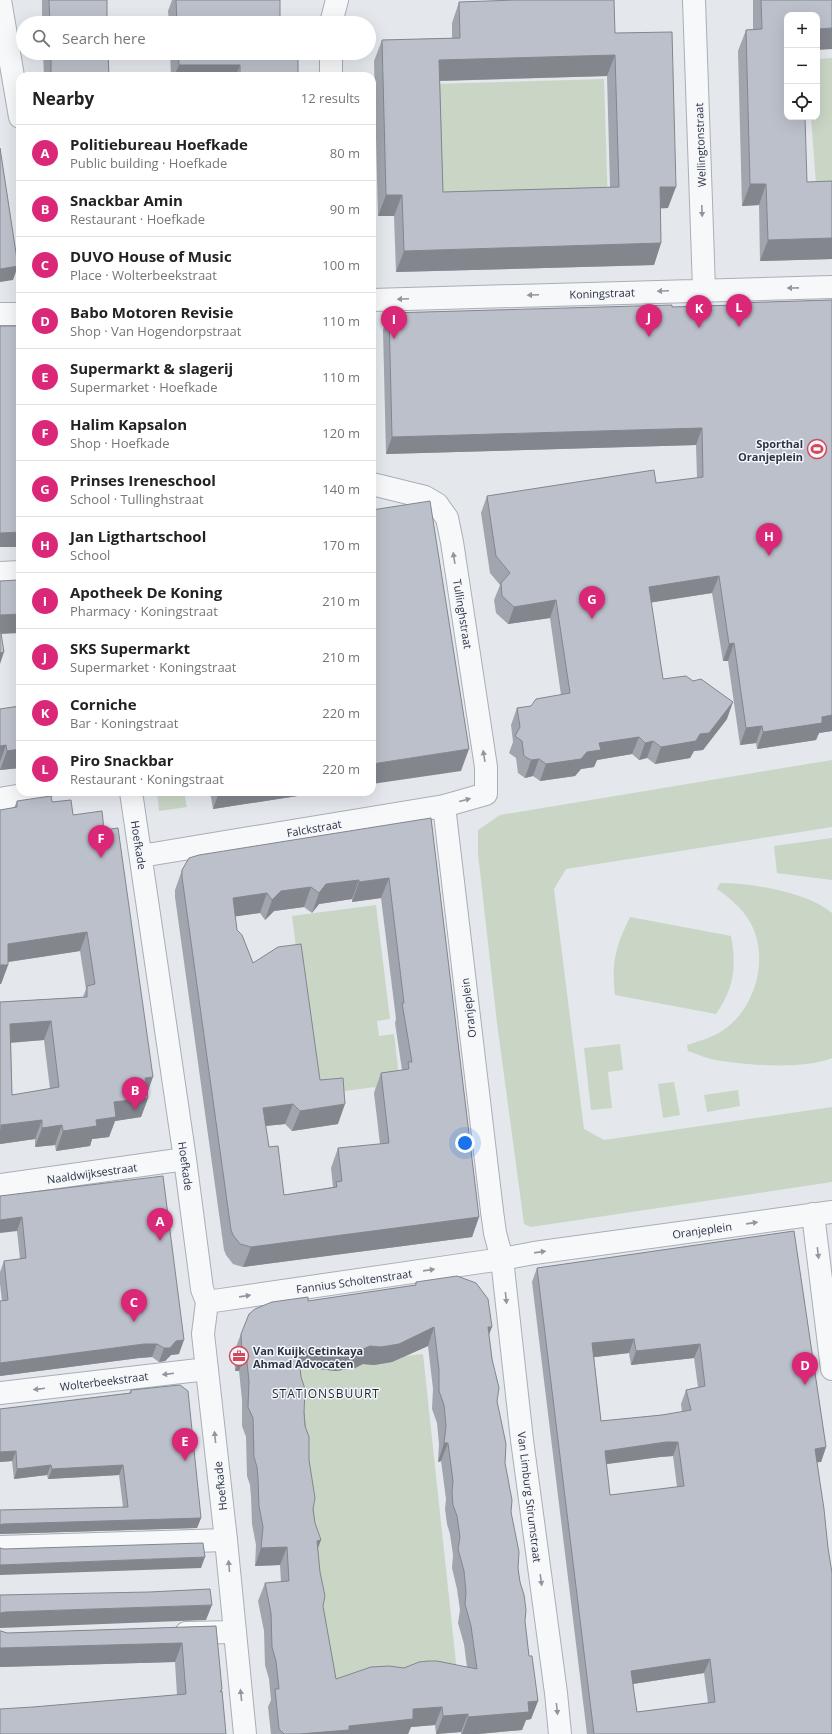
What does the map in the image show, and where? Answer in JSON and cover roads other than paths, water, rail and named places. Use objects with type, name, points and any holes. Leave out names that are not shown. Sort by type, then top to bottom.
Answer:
[{"type":"street","points":[[0,0],[16,94]]},
{"type":"street","points":[[334,16],[337,0]]},
{"type":"street","name":"Wellingtonstraat","points":[[694,0],[704,289]]},
{"type":"street","points":[[331,60],[331,72]]},
{"type":"street","name":"Koningstraat","points":[[376,300],[704,289],[832,287]]},
{"type":"street","points":[[0,314],[16,314]]},
{"type":"street","name":"Tullinghstraat","points":[[376,485],[425,497],[437,504],[446,518],[452,542],[486,767],[486,794]]},
{"type":"street","points":[[0,573],[16,572]]},
{"type":"street","name":"Falckstraat","points":[[141,856],[444,806],[486,794]]},
{"type":"street","points":[[0,799],[18,796]]},
{"type":"street","name":"Hoefkade","points":[[132,796],[185,1159],[202,1289],[207,1302],[203,1334],[226,1540],[245,1734]]},
{"type":"street","name":"Oranjeplein","points":[[444,806],[492,1211],[495,1233],[502,1260],[534,1253],[822,1213]]},
{"type":"street","name":"Naaldwijksestraat","points":[[0,1186],[185,1159]]},
{"type":"street","points":[[822,1213],[832,1369]]},
{"type":"street","name":"Fannius Scholtenstraat","points":[[207,1302],[502,1260]]},
{"type":"street","name":"Van Limburg Stirumstraat","points":[[502,1260],[522,1440],[555,1685],[560,1734]]},
{"type":"street","name":"Wolterbeekstraat","points":[[0,1393],[207,1369]]},
{"type":"street","points":[[0,1547],[226,1540]]},
{"type":"street","points":[[164,1634],[235,1632]]},
{"type":"place","name":"Piro Snackbar","points":[[739,327]]},
{"type":"place","name":"Corniche","points":[[699,328]]},
{"type":"place","name":"SKS Supermarkt","points":[[649,337]]},
{"type":"place","name":"Apotheek De Koning","points":[[394,339]]},
{"type":"place","name":"Sporthal Oranjeplein","points":[[817,449]]},
{"type":"place","name":"Jan Ligthartschool","points":[[769,556]]},
{"type":"place","name":"Prinses Ireneschool","points":[[592,619]]},
{"type":"place","name":"Halim Kapsalon","points":[[101,858]]},
{"type":"place","name":"Snackbar Amin","points":[[135,1110]]},
{"type":"place","name":"Politiebureau Hoefkade","points":[[160,1241]]},
{"type":"place","name":"DUVO House of Music","points":[[134,1322]]},
{"type":"place","name":"Van Kuijk Cetinkaya Ahmad Advocaten","points":[[239,1356]]},
{"type":"place","name":"Babo Motoren Revisie","points":[[805,1385]]},
{"type":"place","name":"Supermarkt & slagerij","points":[[185,1461]]},
{"type":"district","name":"STATIONSBUURT","points":[[326,1393]]}]
